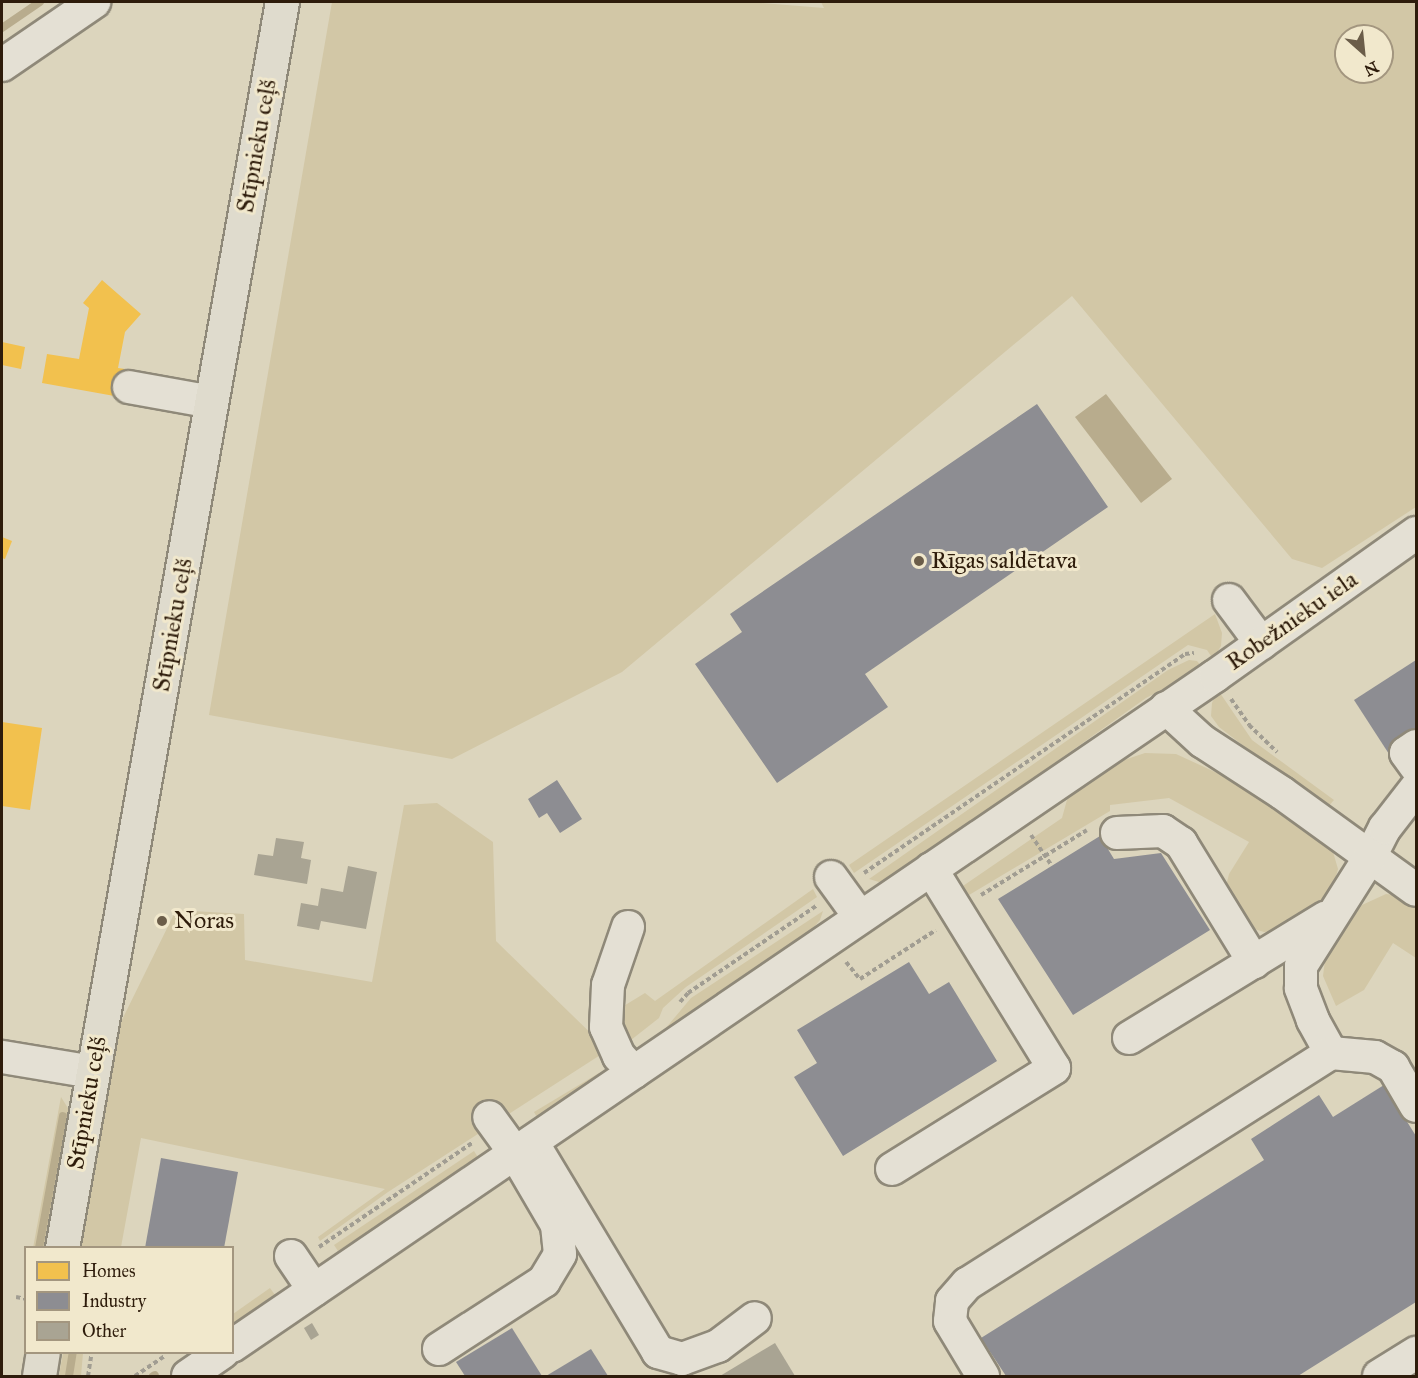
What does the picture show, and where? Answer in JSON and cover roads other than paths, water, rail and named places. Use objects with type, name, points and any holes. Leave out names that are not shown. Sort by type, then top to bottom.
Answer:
[{"type":"main road","name":"Stīpnieku ceļš","points":[[62,1246],[282,2]]},
{"type":"main road","points":[[39,1377],[43,1354]]},
{"type":"street","points":[[2,65],[82,5]]},
{"type":"street","points":[[129,387],[213,402]]},
{"type":"street","name":"Robežnieku iela","points":[[234,1345],[1016,812],[1416,533]]},
{"type":"street","points":[[1230,600],[1261,643]]},
{"type":"street","points":[[1166,708],[1202,741],[1281,792],[1416,890]]},
{"type":"street","points":[[1416,746],[1406,753],[1416,767]]},
{"type":"street","points":[[1331,1053],[1313,1020],[1301,988],[1301,966],[1331,914],[1370,857],[1385,828],[1416,788]]},
{"type":"street","points":[[1117,832],[1163,831],[1181,843],[1254,962]]},
{"type":"street","points":[[892,1169],[1054,1068],[931,869]]},
{"type":"street","points":[[836,883],[860,917]]},
{"type":"street","points":[[1129,1038],[1331,914]]},
{"type":"street","points":[[628,927],[608,985],[606,1027],[619,1056],[634,1072]]},
{"type":"street","points":[[983,1377],[950,1321],[952,1301],[967,1284],[1331,1053],[1376,1057],[1393,1067],[1416,1106]]},
{"type":"street","points":[[2,1057],[93,1072]]},
{"type":"street","points":[[492,1122],[523,1148],[658,1352],[682,1359],[718,1346],[755,1318]]},
{"type":"street","points":[[523,1148],[557,1226],[653,1377]]},
{"type":"street","points":[[439,1349],[544,1281],[560,1254],[557,1226]]},
{"type":"street","points":[[293,1259],[314,1290]]},
{"type":"street","points":[[1379,1377],[1416,1353]]},
{"type":"street","points":[[188,1377],[222,1354]]},
{"type":"waterway","points":[[2,28],[40,2]]},
{"type":"waterway","points":[[39,1246],[63,1116]]},
{"type":"waterway","points":[[69,1376],[73,1354]]},
{"type":"place","name":"Rīgas saldētava","points":[[919,561]]},
{"type":"place","name":"Noras","points":[[162,921]]}]
